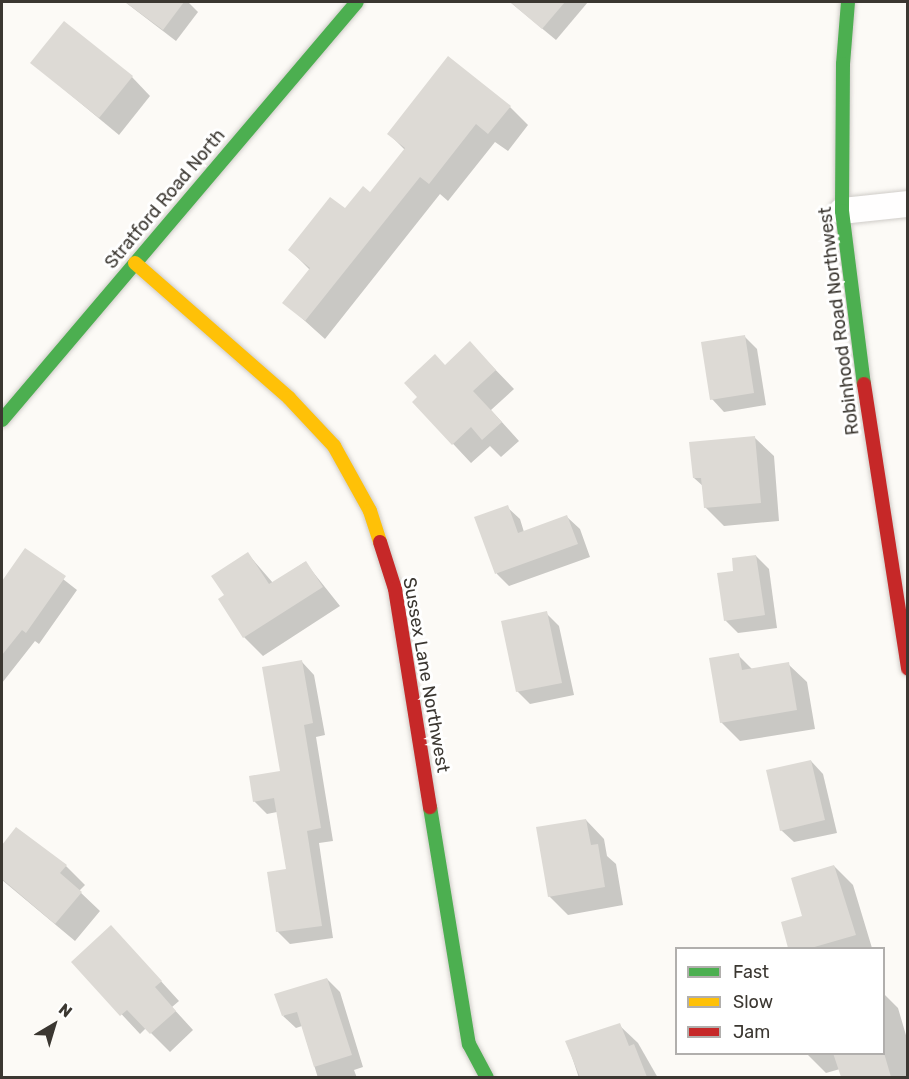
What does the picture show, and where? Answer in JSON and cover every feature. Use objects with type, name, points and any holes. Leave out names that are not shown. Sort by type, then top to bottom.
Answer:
[{"type":"street","name":"Stratford Road North","points":[[2,420],[357,2]]},
{"type":"street","name":"Robinhood Road Northwest","points":[[848,2],[843,64],[842,210],[878,491],[908,669]]},
{"type":"street","points":[[842,210],[908,204]]},
{"type":"street","name":"Sussex Lane Northwest","points":[[135,263],[290,398],[334,446],[370,511],[395,589],[470,1044],[487,1077]]},
{"type":"building","points":[[125,2],[184,2],[163,30]]},
{"type":"building","points":[[510,2],[565,2],[542,29]]},
{"type":"building","points":[[64,21],[133,76],[99,118],[30,63]]},
{"type":"building","points":[[448,56],[511,106],[488,134],[476,124],[429,184],[420,177],[305,321],[282,303],[310,268],[288,250],[330,197],[345,208],[363,186],[370,192],[405,148],[387,134]]},
{"type":"building","points":[[745,335],[754,393],[710,400],[701,342]]},
{"type":"building","points":[[470,341],[496,370],[473,391],[502,422],[482,440],[471,427],[452,445],[412,402],[417,397],[404,383],[435,354],[445,365]]},
{"type":"building","points":[[755,436],[761,503],[704,508],[701,478],[693,478],[689,442]]},
{"type":"building","points":[[508,505],[518,533],[567,515],[578,544],[495,574],[474,517]]},
{"type":"building","points":[[25,548],[66,576],[26,633],[22,630],[2,655],[2,581]]},
{"type":"building","points":[[248,552],[269,584],[306,561],[323,587],[243,638],[218,599],[224,595],[211,576]]},
{"type":"building","points":[[756,555],[765,615],[724,621],[717,573],[733,571],[732,558]]},
{"type":"building","points":[[547,611],[562,683],[516,692],[501,621]]},
{"type":"building","points":[[739,653],[742,670],[789,662],[797,710],[720,723],[709,658]]},
{"type":"building","points":[[302,660],[313,723],[304,725],[321,828],[307,831],[322,926],[276,932],[267,872],[286,869],[274,798],[253,802],[249,776],[280,771],[262,667]]},
{"type":"building","points":[[811,760],[825,820],[780,831],[766,770]]},
{"type":"building","points":[[586,819],[591,845],[598,844],[605,887],[548,897],[536,827]]},
{"type":"building","points":[[16,827],[67,865],[60,873],[82,892],[55,924],[2,879],[2,845]]},
{"type":"building","points":[[834,865],[856,935],[814,947],[788,947],[781,922],[802,916],[791,878]]},
{"type":"building","points":[[111,925],[162,981],[155,987],[176,1011],[150,1034],[127,1010],[120,1016],[71,962]]},
{"type":"building","points":[[327,978],[352,1055],[314,1067],[297,1012],[282,1016],[274,994]]},
{"type":"building","points":[[620,1023],[629,1046],[634,1044],[647,1077],[580,1077],[565,1041]]},
{"type":"building","points":[[834,1055],[885,1055],[891,1077],[841,1077]]},
{"type":"traffic: fast","points":[[2,420],[357,2]]},
{"type":"traffic: fast","points":[[848,2],[843,64],[842,211],[864,384]]},
{"type":"traffic: fast","points":[[430,807],[469,1044],[487,1078]]},
{"type":"traffic: slow","points":[[135,263],[289,398],[334,446],[370,511],[380,542]]},
{"type":"traffic: jam","points":[[864,384],[908,669]]},
{"type":"traffic: jam","points":[[380,542],[395,589],[430,807]]}]
